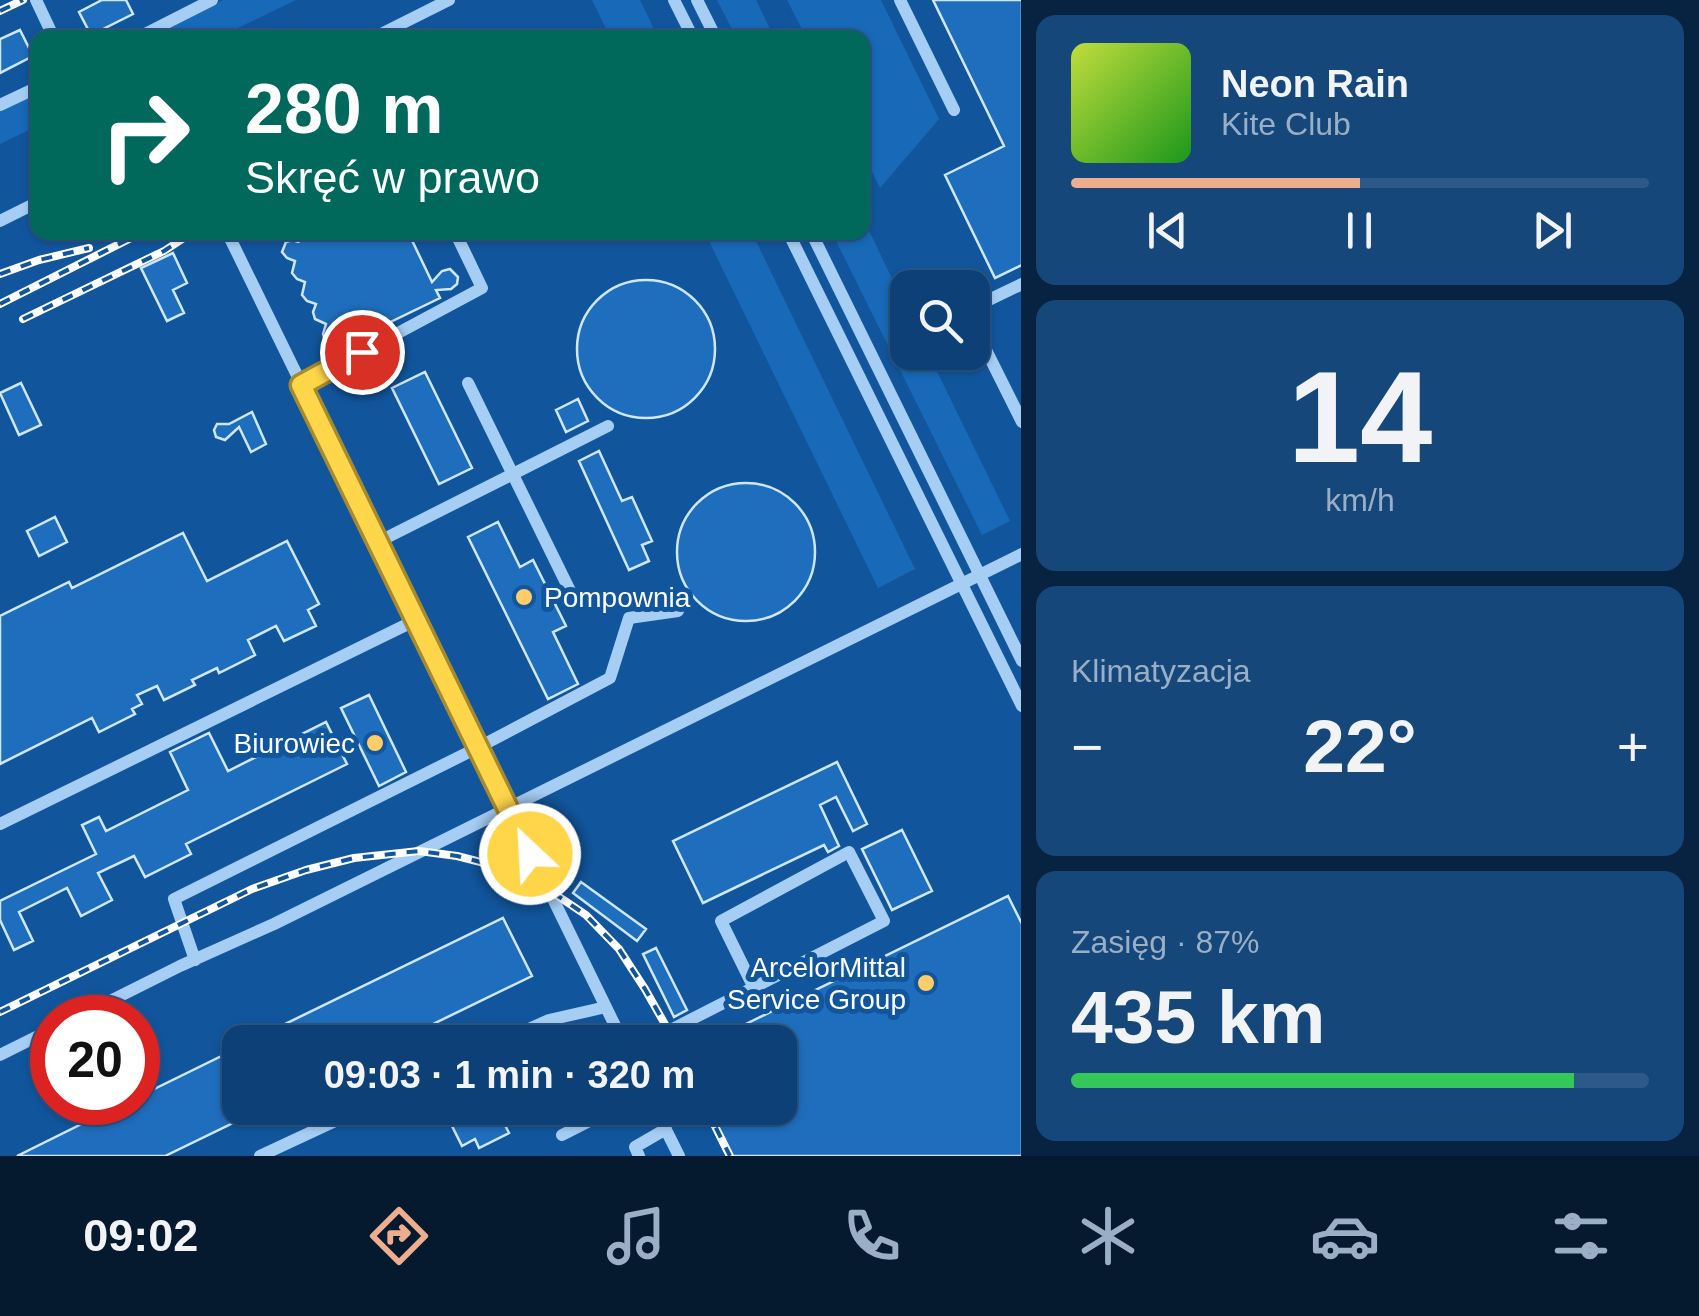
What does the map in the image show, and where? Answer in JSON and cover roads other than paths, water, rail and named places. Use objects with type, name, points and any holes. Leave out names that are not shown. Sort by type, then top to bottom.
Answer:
[{"type":"lane","points":[[36,0],[50,30]]},
{"type":"lane","points":[[153,30],[212,0]]},
{"type":"lane","points":[[389,30],[449,0]]},
{"type":"lane","points":[[674,0],[688,30]]},
{"type":"lane","points":[[697,0],[712,30]]},
{"type":"lane","points":[[900,0],[954,110]]},
{"type":"lane","points":[[0,105],[30,90]]},
{"type":"lane","points":[[0,221],[30,206]]},
{"type":"lane","points":[[231,240],[614,1025]]},
{"type":"lane","points":[[301,385],[482,288],[459,240]]},
{"type":"lane","points":[[792,240],[1021,704]]},
{"type":"lane","points":[[815,240],[1021,658]]},
{"type":"lane","points":[[990,299],[1021,284]]},
{"type":"lane","points":[[990,352],[1016,395]]},
{"type":"lane","points":[[468,383],[574,599]]},
{"type":"lane","points":[[378,542],[608,426]]},
{"type":"lane","points":[[123,995],[1021,554]]},
{"type":"lane","points":[[195,960],[174,900],[610,678],[629,618],[678,611]]},
{"type":"lane","points":[[0,824],[416,620]]},
{"type":"lane","points":[[681,1025],[754,988],[884,921],[849,852],[722,921],[754,988]]},
{"type":"lane","points":[[537,1025],[606,1008]]},
{"type":"lane","points":[[0,1055],[30,1040]]},
{"type":"lane","points":[[260,1156],[327,1125]]},
{"type":"lane","points":[[562,1136],[583,1125]]},
{"type":"lane","points":[[664,1125],[679,1156]]},
{"type":"lane","points":[[639,1156],[635,1146],[666,1129]]},
{"type":"railway","points":[[0,11],[23,0]]},
{"type":"railway","points":[[0,304],[127,240]]},
{"type":"railway","points":[[23,319],[181,240]]},
{"type":"railway","points":[[0,274],[89,248]]},
{"type":"railway","points":[[0,1012],[252,889],[354,858],[419,851],[504,868],[546,888],[586,915],[619,949],[665,1025]]},
{"type":"railway","points":[[714,1125],[730,1156]]},
{"type":"place","name":"Pompownia","points":[[524,597]]},
{"type":"place","name":"Biurowiec","points":[[375,743]]},
{"type":"place","name":"ArcelorMittal Service Group","points":[[926,983]]}]
